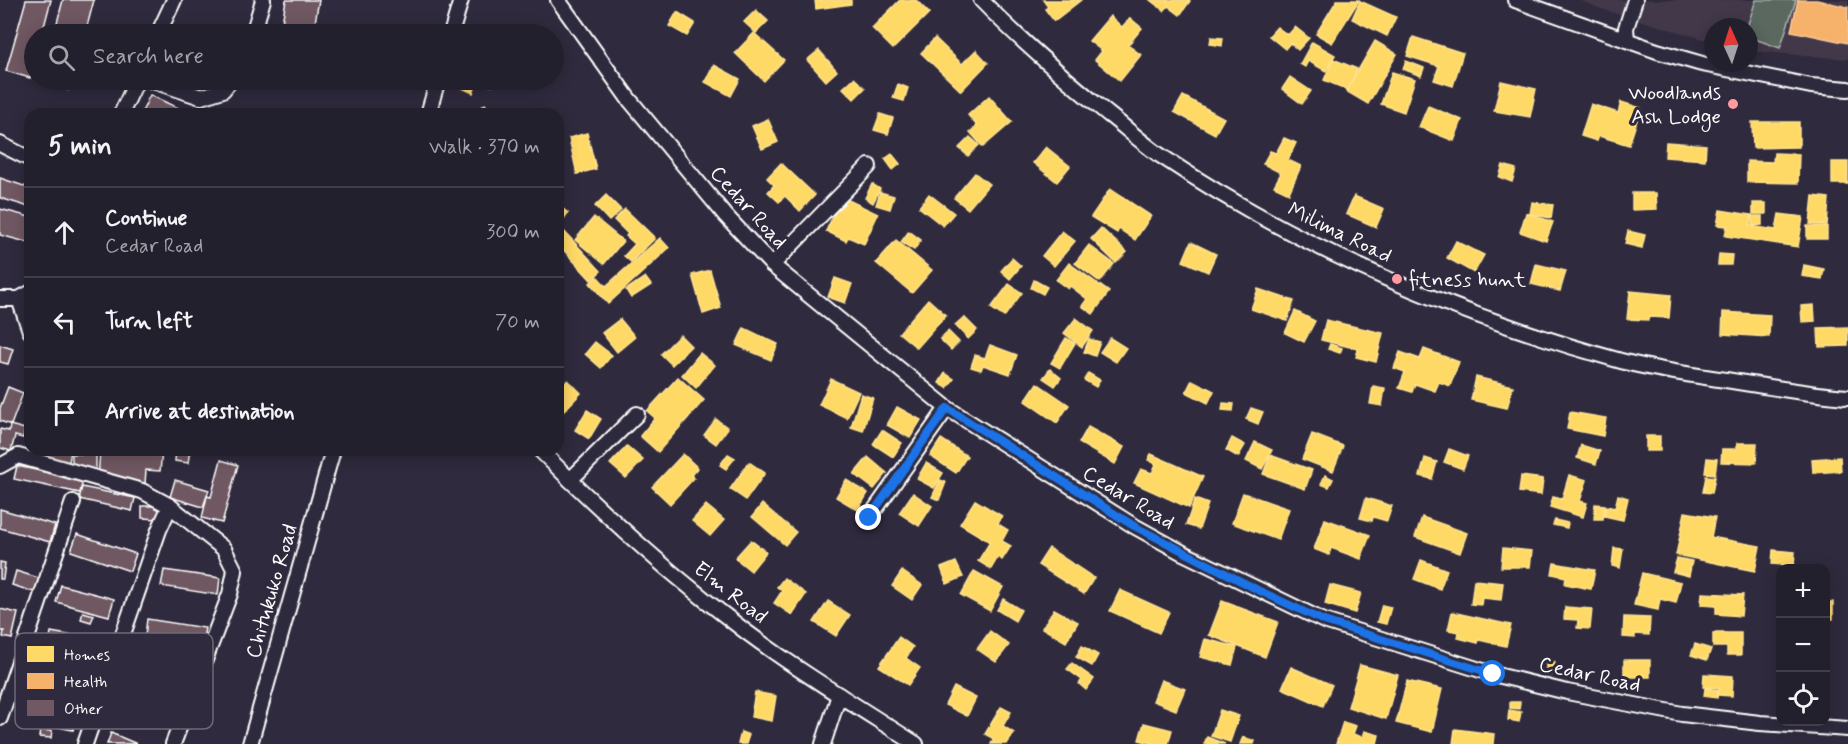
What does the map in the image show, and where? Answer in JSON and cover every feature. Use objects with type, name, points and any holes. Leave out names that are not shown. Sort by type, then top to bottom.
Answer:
[{"type":"street","points":[[163,24],[174,0]]},
{"type":"street","points":[[256,24],[263,0]]},
{"type":"street","points":[[454,24],[461,0]]},
{"type":"street","name":"Cedar Road","points":[[558,0],[628,98],[726,216],[772,265],[947,408],[1134,526],[1324,621],[1493,674],[1567,692],[1682,714],[1760,723],[1848,729]]},
{"type":"street","name":"Milima Road","points":[[981,0],[1011,31],[1073,86],[1157,153],[1287,231],[1375,274],[1496,322],[1623,361],[1698,375],[1848,397]]},
{"type":"street","points":[[1515,0],[1702,64],[1810,86],[1848,89]]},
{"type":"street","points":[[1613,35],[1619,28],[1628,0]]},
{"type":"street","points":[[1627,40],[1626,28],[1635,0]]},
{"type":"street","points":[[124,108],[132,90]]},
{"type":"street","points":[[180,90],[201,97],[223,90]]},
{"type":"street","points":[[430,108],[435,90]]},
{"type":"street","points":[[0,144],[24,156]]},
{"type":"street","points":[[772,265],[869,166]]},
{"type":"street","points":[[0,299],[24,296]]},
{"type":"street","points":[[869,518],[947,408]]},
{"type":"street","points":[[570,480],[637,414]]},
{"type":"street","points":[[0,466],[18,456],[142,491],[170,506],[224,549],[235,571],[230,594],[213,640]]},
{"type":"street","name":"Chitukuko Road","points":[[250,744],[331,456]]},
{"type":"street","name":"Elm Road","points":[[546,456],[590,501],[674,575],[746,631],[839,695],[916,744]]},
{"type":"street","points":[[29,633],[73,502]]},
{"type":"street","points":[[123,633],[159,530],[170,506]]},
{"type":"street","points":[[0,718],[15,674]]},
{"type":"street","points":[[823,744],[839,695]]},
{"type":"street","points":[[85,744],[90,729]]},
{"type":"street","points":[[174,744],[180,729]]},
{"type":"shaded area","points":[[1579,0],[1848,0],[1848,59],[1758,52],[1758,18],[1704,18],[1704,39],[1601,9]]},
{"type":"green space","points":[[1756,0],[1796,0],[1780,48],[1758,40],[1758,18],[1750,18]]},
{"type":"building: Homes","points":[[815,0],[851,0],[851,4],[816,9]]},
{"type":"building: Homes","points":[[900,0],[916,0],[929,13],[893,49],[872,28]]},
{"type":"building: Homes","points":[[1043,0],[1081,0],[1054,21],[1045,9],[1048,7]]},
{"type":"building: Homes","points":[[1150,0],[1190,1],[1180,15],[1168,6],[1164,11]]},
{"type":"building: Homes","points":[[1337,0],[1359,0],[1332,43],[1316,34]]},
{"type":"building: Homes","points":[[1360,1],[1396,17],[1387,36],[1352,19]]},
{"type":"building: Homes","points":[[756,10],[768,21],[756,33],[744,22]]},
{"type":"building: Homes","points":[[677,12],[695,23],[687,36],[669,26]]},
{"type":"building: Homes","points":[[1110,16],[1122,27],[1130,18],[1142,28],[1128,45],[1141,55],[1120,81],[1095,60],[1102,51],[1089,41]]},
{"type":"building: Homes","points":[[1277,27],[1288,35],[1295,27],[1309,38],[1298,50],[1290,43],[1285,49],[1269,36]]},
{"type":"building: Homes","points":[[754,33],[784,60],[764,81],[735,53]]},
{"type":"building: Homes","points":[[1211,37],[1223,38],[1222,46],[1210,44]]},
{"type":"building: Homes","points":[[1413,37],[1463,53],[1453,86],[1434,80],[1439,66],[1407,56]]},
{"type":"building: Homes","points":[[935,38],[962,64],[976,50],[988,63],[961,91],[921,53]]},
{"type":"building: Homes","points":[[1375,41],[1397,54],[1368,104],[1346,91]]},
{"type":"building: Homes","points":[[1312,42],[1335,55],[1326,71],[1308,61],[1305,67],[1300,64]]},
{"type":"building: Homes","points":[[819,50],[837,71],[826,81],[807,60]]},
{"type":"building: Homes","points":[[1333,59],[1357,69],[1348,90],[1324,80]]},
{"type":"building: Homes","points":[[1406,61],[1424,68],[1421,76],[1403,69]]},
{"type":"building: Homes","points":[[714,65],[740,79],[731,96],[705,82]]},
{"type":"building: Homes","points":[[1392,72],[1415,79],[1404,112],[1381,104]]},
{"type":"building: Homes","points":[[1290,77],[1311,91],[1302,104],[1282,89]]},
{"type":"building: Homes","points":[[854,78],[865,88],[854,99],[843,88]]},
{"type":"building: Homes","points":[[1501,81],[1536,89],[1530,117],[1494,111]]},
{"type":"building: Homes","points":[[898,84],[908,88],[904,101],[893,98]]},
{"type":"building: Homes","points":[[989,96],[1012,122],[983,147],[970,132],[977,126],[968,115]]},
{"type":"building: Homes","points":[[1183,96],[1224,118],[1215,134],[1174,112]]},
{"type":"building: Homes","points":[[1621,102],[1641,108],[1629,145],[1599,136],[1597,141],[1581,136],[1591,104],[1618,113]]},
{"type":"building: Homes","points":[[1428,106],[1462,120],[1454,141],[1419,127]]},
{"type":"building: Homes","points":[[880,114],[893,118],[888,134],[874,130]]},
{"type":"building: Homes","points":[[768,119],[778,142],[762,149],[752,126]]},
{"type":"building: Homes","points":[[1752,122],[1799,122],[1799,147],[1753,148]]},
{"type":"building: Homes","points":[[587,133],[596,169],[577,174],[569,138]]},
{"type":"building: Homes","points":[[970,137],[979,145],[968,156],[959,148]]},
{"type":"building: Homes","points":[[1284,138],[1296,143],[1288,160],[1301,166],[1289,193],[1274,186],[1281,173],[1263,164],[1270,151],[1276,153]]},
{"type":"building: Homes","points":[[1666,142],[1706,145],[1705,160],[1665,157]]},
{"type":"building: Homes","points":[[1046,147],[1070,166],[1057,182],[1033,163]]},
{"type":"building: Homes","points":[[1774,153],[1799,154],[1798,183],[1747,182],[1747,161],[1773,162]]},
{"type":"building: Homes","points":[[892,154],[900,164],[893,170],[885,159]]},
{"type":"building: Homes","points":[[1832,162],[1848,162],[1848,184],[1832,184]]},
{"type":"building: Homes","points":[[781,163],[815,195],[800,211],[785,196],[779,202],[768,192],[774,185],[767,178]]},
{"type":"building: Homes","points":[[1503,165],[1516,169],[1512,182],[1499,177]]},
{"type":"building: Homes","points":[[975,173],[989,184],[968,209],[954,198]]},
{"type":"building: Homes","points":[[872,184],[880,189],[873,203],[865,198]]},
{"type":"building: Homes","points":[[1110,189],[1151,216],[1135,240],[1119,229],[1117,233],[1091,217]]},
{"type":"building: Homes","points":[[880,192],[894,196],[890,209],[876,205]]},
{"type":"building: Homes","points":[[1632,193],[1656,193],[1657,209],[1632,210]]},
{"type":"building: Homes","points":[[929,194],[954,213],[943,226],[919,207]]},
{"type":"building: Homes","points":[[606,195],[621,210],[609,221],[595,206]]},
{"type":"building: Homes","points":[[1354,196],[1384,209],[1376,227],[1346,214]]},
{"type":"building: Homes","points":[[1813,196],[1829,198],[1827,225],[1810,224]]},
{"type":"building: Homes","points":[[842,197],[878,214],[864,244],[848,237],[846,241],[826,231]]},
{"type":"building: Homes","points":[[1532,202],[1553,205],[1551,218],[1530,214]]},
{"type":"building: Homes","points":[[1753,203],[1766,203],[1766,214],[1753,214]]},
{"type":"building: Homes","points":[[625,209],[655,238],[631,262],[624,256],[635,244],[614,220]]},
{"type":"building: Homes","points":[[1720,210],[1752,215],[1750,226],[1776,230],[1779,214],[1803,217],[1798,247],[1725,236],[1727,226],[1717,225]]},
{"type":"building: Homes","points":[[1526,213],[1553,222],[1546,241],[1520,232]]},
{"type":"building: Homes","points":[[1752,216],[1762,216],[1762,225],[1752,226]]},
{"type":"building: Homes","points":[[594,217],[623,241],[604,264],[575,240]]},
{"type":"building: Homes","points":[[1807,226],[1827,226],[1827,239],[1807,239]]},
{"type":"building: Homes","points":[[1101,228],[1127,252],[1116,263],[1091,239]]},
{"type":"building: Homes","points":[[564,231],[601,271],[591,280],[564,251]]},
{"type":"building: Homes","points":[[909,231],[921,240],[914,250],[901,242]]},
{"type":"building: Homes","points":[[1062,231],[1075,241],[1054,266],[1042,256]]},
{"type":"building: Homes","points":[[1628,231],[1645,235],[1642,248],[1625,244]]},
{"type":"building: Homes","points":[[660,238],[669,248],[608,304],[590,283],[597,276],[606,286]]},
{"type":"building: Homes","points":[[896,240],[932,270],[912,293],[876,263]]},
{"type":"building: Homes","points":[[1456,241],[1484,255],[1474,273],[1447,258]]},
{"type":"building: Homes","points":[[1191,242],[1216,254],[1208,272],[1183,261]]},
{"type":"building: Homes","points":[[1089,245],[1114,264],[1100,282],[1075,263]]},
{"type":"building: Homes","points":[[1719,254],[1732,255],[1731,265],[1718,265]]},
{"type":"building: Homes","points":[[1012,258],[1021,266],[1010,279],[1001,271]]},
{"type":"building: Homes","points":[[1069,263],[1109,292],[1093,314],[1082,306],[1087,299],[1070,286],[1068,289],[1056,280]]},
{"type":"building: Homes","points":[[1536,264],[1566,271],[1560,291],[1531,284]]},
{"type":"building: Homes","points":[[1804,265],[1824,269],[1822,279],[1802,276]]},
{"type":"building: Homes","points":[[710,270],[721,308],[703,314],[692,275]]},
{"type":"building: Homes","points":[[645,277],[651,285],[631,298],[626,290]]},
{"type":"building: Homes","points":[[835,278],[852,284],[845,303],[828,297]]},
{"type":"building: Homes","points":[[1034,280],[1047,287],[1043,294],[1031,288]]},
{"type":"building: Homes","points":[[1009,284],[1022,293],[1004,317],[991,308]]},
{"type":"building: Homes","points":[[1258,289],[1294,301],[1287,321],[1251,309]]},
{"type":"building: Homes","points":[[1630,291],[1671,295],[1669,318],[1627,319]]},
{"type":"building: Homes","points":[[928,299],[946,315],[917,348],[899,333]]},
{"type":"building: Homes","points":[[1814,305],[1815,321],[1802,322],[1801,306]]},
{"type":"building: Homes","points":[[1295,311],[1315,321],[1304,342],[1285,333]]},
{"type":"building: Homes","points":[[1723,312],[1770,315],[1769,337],[1722,334]]},
{"type":"building: Homes","points":[[964,317],[977,330],[968,339],[955,325]]},
{"type":"building: Homes","points":[[1076,318],[1093,331],[1082,347],[1064,333]]},
{"type":"building: Homes","points":[[620,319],[635,337],[617,352],[602,333]]},
{"type":"building: Homes","points":[[1326,320],[1383,333],[1376,362],[1356,357],[1358,349],[1321,340]]},
{"type":"building: Homes","points":[[1848,327],[1848,346],[1819,347],[1818,328]]},
{"type":"building: Homes","points":[[744,328],[778,344],[771,360],[736,345]]},
{"type":"building: Homes","points":[[948,331],[959,342],[951,350],[940,339]]},
{"type":"building: Homes","points":[[680,335],[691,346],[672,365],[661,354]]},
{"type":"building: Homes","points":[[1066,338],[1075,343],[1060,368],[1051,363]]},
{"type":"building: Homes","points":[[1110,338],[1126,348],[1116,362],[1100,352]]},
{"type":"building: Homes","points":[[1089,339],[1100,342],[1095,356],[1084,352]]},
{"type":"building: Homes","points":[[595,342],[612,355],[601,368],[585,354]]},
{"type":"building: Homes","points":[[1330,344],[1342,348],[1340,353],[1328,349]]},
{"type":"building: Homes","points":[[990,345],[1017,355],[1010,374],[983,365],[981,370],[971,367],[975,355],[985,358]]},
{"type":"building: Homes","points":[[1424,349],[1459,362],[1450,386],[1439,382],[1435,391],[1415,384],[1412,392],[1399,388],[1405,372],[1394,368],[1400,352],[1420,359]]},
{"type":"building: Homes","points":[[700,353],[715,365],[696,388],[682,375]]},
{"type":"building: Homes","points":[[1050,369],[1061,378],[1055,386],[1043,378]]},
{"type":"building: Homes","points":[[945,373],[954,379],[947,388],[939,383]]},
{"type":"building: Homes","points":[[1088,373],[1100,380],[1096,387],[1084,380]]},
{"type":"building: Homes","points":[[678,377],[704,400],[658,452],[640,436],[655,418],[647,411]]},
{"type":"building: Homes","points":[[1476,377],[1513,386],[1507,408],[1471,400]]},
{"type":"building: Homes","points":[[831,379],[859,392],[847,418],[819,405]]},
{"type":"building: Homes","points":[[568,380],[581,393],[564,411],[564,384]]},
{"type":"building: Homes","points":[[1192,380],[1214,391],[1208,403],[1186,392]]},
{"type":"building: Homes","points":[[1037,383],[1069,405],[1057,423],[1025,401]]},
{"type":"building: Homes","points":[[1373,386],[1385,388],[1382,406],[1370,404]]},
{"type":"building: Homes","points":[[861,394],[873,398],[863,431],[851,427]]},
{"type":"building: Homes","points":[[1223,403],[1234,404],[1233,411],[1222,410]]},
{"type":"building: Homes","points":[[897,407],[921,420],[910,438],[887,425]]},
{"type":"building: Homes","points":[[1251,408],[1263,412],[1258,424],[1246,419]]},
{"type":"building: Homes","points":[[587,410],[601,419],[589,439],[575,430]]},
{"type":"building: Homes","points":[[1570,412],[1606,418],[1603,436],[1567,429]]},
{"type":"building: Homes","points":[[716,419],[728,428],[716,444],[704,435]]},
{"type":"building: Homes","points":[[1088,427],[1124,447],[1115,464],[1079,443]]},
{"type":"building: Homes","points":[[882,430],[902,443],[893,457],[873,444]]},
{"type":"building: Homes","points":[[1312,434],[1343,446],[1333,471],[1302,459]]},
{"type":"building: Homes","points":[[1646,436],[1660,436],[1660,451],[1646,451]]},
{"type":"building: Homes","points":[[1232,438],[1245,445],[1238,457],[1226,450]]},
{"type":"building: Homes","points":[[941,439],[967,456],[956,473],[930,456]]},
{"type":"building: Homes","points":[[1255,442],[1272,450],[1262,469],[1246,461]]},
{"type":"building: Homes","points":[[1737,443],[1757,443],[1756,463],[1721,462],[1722,449],[1737,449]]},
{"type":"building: Homes","points":[[1581,445],[1600,451],[1596,464],[1577,458]]},
{"type":"building: Homes","points":[[627,446],[643,460],[626,478],[610,464]]},
{"type":"building: Homes","points":[[1449,449],[1468,456],[1463,469],[1444,462]]},
{"type":"building: Homes","points":[[683,454],[698,468],[691,475],[694,478],[670,504],[652,487]]},
{"type":"building: Homes","points":[[728,454],[735,458],[726,469],[720,465]]},
{"type":"building: Homes","points":[[1151,454],[1203,477],[1189,508],[1134,483],[1141,469],[1152,473],[1156,464],[1148,460]]},
{"type":"building: Homes","points":[[1270,455],[1312,470],[1305,489],[1263,474]]},
{"type":"building: Homes","points":[[868,457],[887,473],[874,489],[854,474]]},
{"type":"building: Homes","points":[[1840,457],[1841,471],[1813,473],[1812,459]]},
{"type":"building: Homes","points":[[1425,458],[1437,462],[1432,479],[1420,476]]},
{"type":"building: Homes","points":[[1707,458],[1717,459],[1715,474],[1705,473]]},
{"type":"building: Homes","points":[[749,462],[765,473],[746,500],[730,489]]},
{"type":"building: Homes","points":[[926,463],[943,473],[934,488],[917,479]]},
{"type":"building: Homes","points":[[1325,475],[1333,479],[1329,487],[1321,484]]},
{"type":"building: Homes","points":[[1569,475],[1587,480],[1580,501],[1587,503],[1583,517],[1550,507],[1553,497],[1562,499]]},
{"type":"building: Homes","points":[[1521,476],[1543,479],[1541,495],[1519,492]]},
{"type":"building: Homes","points":[[1706,476],[1715,477],[1712,493],[1703,492]]},
{"type":"building: Homes","points":[[846,480],[868,493],[858,510],[836,497]]},
{"type":"building: Homes","points":[[940,480],[946,482],[939,500],[932,497]]},
{"type":"building: Homes","points":[[913,493],[932,506],[919,526],[899,513]]},
{"type":"building: Homes","points":[[1243,493],[1289,509],[1278,540],[1232,523]]},
{"type":"building: Homes","points":[[1618,495],[1628,498],[1623,520],[1604,516],[1606,506],[1615,508]]},
{"type":"building: Homes","points":[[1366,498],[1392,506],[1387,521],[1373,517],[1372,521],[1360,518]]},
{"type":"building: Homes","points":[[1195,499],[1208,504],[1199,529],[1186,525]]},
{"type":"building: Homes","points":[[975,500],[1002,516],[998,524],[1008,530],[1002,541],[1011,546],[1002,560],[998,557],[991,569],[978,561],[990,542],[960,524]]},
{"type":"building: Homes","points":[[762,504],[796,532],[785,545],[752,517]]},
{"type":"building: Homes","points":[[1595,504],[1605,505],[1603,519],[1594,519]]},
{"type":"building: Homes","points":[[706,505],[724,520],[710,536],[692,521]]},
{"type":"building: Homes","points":[[1685,512],[1715,517],[1711,537],[1760,546],[1755,571],[1676,555]]},
{"type":"building: Homes","points":[[1422,517],[1467,533],[1460,553],[1415,537]]},
{"type":"building: Homes","points":[[1325,519],[1370,535],[1361,559],[1331,548],[1329,555],[1314,549]]},
{"type":"building: Homes","points":[[1555,520],[1568,523],[1567,528],[1553,525]]},
{"type":"building: Homes","points":[[751,540],[766,552],[751,571],[735,558]]},
{"type":"building: Homes","points":[[1049,548],[1094,578],[1084,594],[1038,565]]},
{"type":"building: Homes","points":[[1503,548],[1532,551],[1530,567],[1501,567]]},
{"type":"building: Homes","points":[[1614,548],[1623,549],[1620,568],[1612,566]]},
{"type":"building: Homes","points":[[1773,550],[1795,552],[1794,564],[1772,564]]},
{"type":"building: Homes","points":[[1677,558],[1692,561],[1689,576],[1673,572]]},
{"type":"building: Homes","points":[[1421,560],[1447,570],[1440,589],[1414,579]]},
{"type":"building: Homes","points":[[956,562],[963,577],[947,584],[941,568]]},
{"type":"building: Homes","points":[[1554,563],[1595,570],[1591,589],[1565,584],[1566,577],[1552,574]]},
{"type":"building: Homes","points":[[902,571],[922,585],[912,600],[892,586]]},
{"type":"building: Homes","points":[[974,571],[1003,587],[990,611],[961,595]]},
{"type":"building: Homes","points":[[1642,573],[1681,582],[1676,603],[1660,599],[1658,610],[1634,605]]},
{"type":"building: Homes","points":[[784,578],[806,594],[792,615],[774,603],[782,591],[777,587]]},
{"type":"building: Homes","points":[[1474,580],[1503,583],[1501,600],[1482,598],[1481,605],[1471,604]]},
{"type":"building: Homes","points":[[1330,585],[1361,593],[1355,613],[1325,604]]},
{"type":"building: Homes","points":[[1120,590],[1169,612],[1159,633],[1110,611]]},
{"type":"building: Homes","points":[[1702,593],[1743,595],[1741,616],[1716,614],[1716,606],[1701,605]]},
{"type":"building: Homes","points":[[1003,599],[1021,610],[1015,621],[997,610]]},
{"type":"building: Homes","points":[[828,601],[850,615],[836,636],[814,622]]},
{"type":"building: Homes","points":[[1222,601],[1278,622],[1265,657],[1209,635]]},
{"type":"building: Homes","points":[[1830,602],[1833,602],[1833,619],[1830,619]]},
{"type":"building: Homes","points":[[1382,605],[1391,607],[1386,624],[1377,622]]},
{"type":"building: Homes","points":[[1565,607],[1592,609],[1590,629],[1577,628],[1578,620],[1564,619]]},
{"type":"building: Homes","points":[[1054,609],[1078,622],[1066,642],[1042,628]]},
{"type":"building: Homes","points":[[1452,612],[1511,625],[1506,646],[1458,638],[1459,632],[1448,630]]},
{"type":"building: Homes","points":[[1624,617],[1650,618],[1649,635],[1635,634],[1635,638],[1623,637]]},
{"type":"building: Homes","points":[[990,631],[1009,645],[996,662],[977,649]]},
{"type":"building: Homes","points":[[1713,633],[1741,633],[1741,655],[1727,655],[1727,647],[1713,647]]},
{"type":"building: Homes","points":[[899,637],[913,647],[906,658],[920,668],[908,685],[879,666]]},
{"type":"building: Homes","points":[[1205,639],[1237,647],[1232,665],[1200,657]]},
{"type":"building: Homes","points":[[1695,644],[1711,649],[1707,660],[1691,655]]},
{"type":"building: Homes","points":[[1082,646],[1098,655],[1092,666],[1076,657]]},
{"type":"building: Homes","points":[[1624,660],[1650,660],[1650,677],[1624,677]]},
{"type":"building: Homes","points":[[1547,661],[1555,662],[1553,675],[1545,674]]},
{"type":"building: Homes","points":[[1072,663],[1094,679],[1086,690],[1079,684],[1082,680],[1067,669]]},
{"type":"building: Homes","points":[[1360,665],[1398,675],[1386,719],[1348,707]]},
{"type":"building: Homes","points":[[1291,667],[1332,685],[1323,706],[1282,688]]},
{"type":"building: Homes","points":[[1704,674],[1733,676],[1732,696],[1718,695],[1719,688],[1703,687]]},
{"type":"building: Homes","points":[[1161,680],[1185,689],[1176,710],[1153,701]]},
{"type":"building: Homes","points":[[1407,681],[1442,689],[1432,732],[1396,723]]},
{"type":"building: Homes","points":[[954,687],[976,698],[967,716],[945,705]]},
{"type":"building: Homes","points":[[1705,688],[1718,690],[1717,698],[1704,696]]},
{"type":"building: Homes","points":[[755,692],[776,696],[772,721],[751,717]]},
{"type":"building: Homes","points":[[1510,702],[1520,702],[1519,709],[1510,708]]},
{"type":"building: Homes","points":[[1001,707],[1011,712],[1003,726],[1014,733],[1007,744],[991,744],[994,739],[985,734]]},
{"type":"building: Homes","points":[[1220,710],[1239,716],[1230,742],[1211,736]]},
{"type":"building: Homes","points":[[1509,710],[1521,712],[1519,722],[1508,720]]},
{"type":"building: Homes","points":[[1343,722],[1356,726],[1353,734],[1362,737],[1364,731],[1379,735],[1377,744],[1336,744]]},
{"type":"building: Homes","points":[[1144,723],[1172,730],[1168,744],[1139,740]]},
{"type":"building: Homes","points":[[1455,729],[1494,734],[1493,744],[1453,744]]},
{"type":"building: Homes","points":[[741,732],[749,735],[746,744],[738,744]]},
{"type":"building: Homes","points":[[1207,737],[1225,744],[1204,744]]},
{"type":"building: Homes","points":[[1243,737],[1255,741],[1254,744],[1240,744]]},
{"type":"building: Health","points":[[1798,0],[1817,0],[1848,7],[1848,43],[1791,31]]},
{"type":"building: Other","points":[[26,0],[51,0],[45,24],[24,24],[24,76],[6,71]]},
{"type":"building: Other","points":[[63,0],[94,0],[88,24],[57,24]]},
{"type":"building: Other","points":[[286,0],[319,0],[315,24],[282,24]]},
{"type":"building: Other","points":[[150,95],[178,108],[144,108]]},
{"type":"building: Other","points":[[0,178],[24,186],[24,205],[0,198]]},
{"type":"building: Other","points":[[0,209],[24,215],[24,241],[0,235]]},
{"type":"building: Other","points":[[0,345],[13,349],[8,364],[0,362]]},
{"type":"building: Other","points":[[8,387],[23,393],[11,425],[0,421],[0,408]]},
{"type":"building: Other","points":[[10,425],[24,429],[23,438],[15,436],[11,451],[0,448],[0,429],[9,431]]},
{"type":"building: Other","points":[[30,456],[70,456],[69,462]]},
{"type":"building: Other","points":[[72,456],[96,456],[96,470],[72,471]]},
{"type":"building: Other","points":[[100,456],[162,456],[160,471],[146,470],[145,484],[98,480]]},
{"type":"building: Other","points":[[175,456],[189,456],[188,463],[175,461]]},
{"type":"building: Other","points":[[221,460],[238,465],[222,523],[202,518],[207,496],[211,497]]},
{"type":"building: Other","points":[[17,466],[83,480],[80,493],[14,479]]},
{"type":"building: Other","points":[[175,480],[209,490],[203,507],[170,497]]},
{"type":"building: Other","points":[[82,487],[135,498],[132,511],[79,499]]},
{"type":"building: Other","points":[[142,506],[160,506],[159,519],[142,518]]},
{"type":"building: Other","points":[[0,509],[55,525],[50,542],[0,528]]},
{"type":"building: Other","points":[[77,534],[136,554],[130,571],[71,551]]},
{"type":"building: Other","points":[[0,562],[5,563],[3,579],[0,579]]},
{"type":"building: Other","points":[[164,570],[220,578],[218,595],[161,586]]},
{"type":"building: Other","points":[[16,571],[45,580],[40,594],[12,585]]},
{"type":"building: Other","points":[[61,585],[114,599],[109,616],[56,602]]},
{"type":"building: Other","points":[[0,609],[18,613],[12,639],[3,637],[4,631],[0,631]]},
{"type":"building: Other","points":[[83,612],[94,615],[91,622],[81,619]]},
{"type":"building: Other","points":[[147,619],[205,628],[204,633],[145,633]]},
{"type":"building: Other","points":[[167,729],[179,729],[177,733]]},
{"type":"building: Other","points":[[40,730],[52,731],[51,738],[39,737]]},
{"type":"building: Other","points":[[111,733],[137,744],[107,744]]},
{"type":"place","name":"Woodlands Ash Lodge","points":[[1733,104]]},
{"type":"place","name":"fitness hunt","points":[[1397,279]]},
{"type":"route","points":[[869,518],[947,408],[1134,526],[1258,590],[1324,621],[1493,674]]}]
